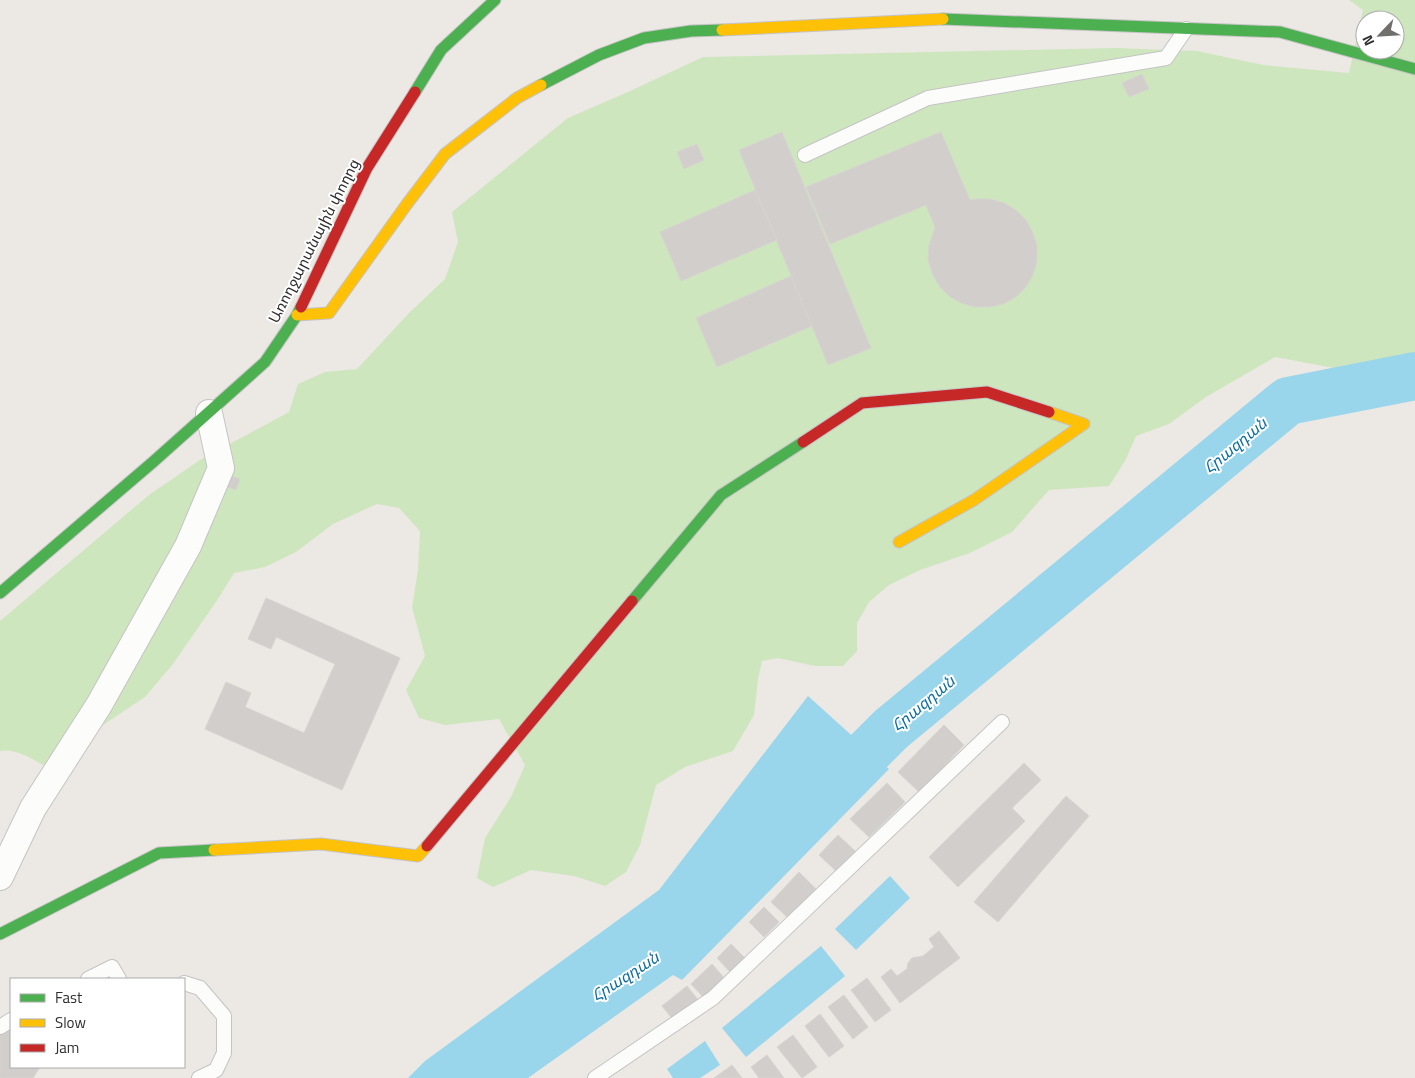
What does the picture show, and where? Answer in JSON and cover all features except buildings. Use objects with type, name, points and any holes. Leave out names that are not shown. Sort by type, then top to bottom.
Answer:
[{"type":"street","name":"Առողջարանային փողոց","points":[[0,592],[209,413],[265,362],[297,315],[367,168],[441,50],[495,0]]},
{"type":"street","points":[[297,315],[329,313],[445,154],[517,98],[599,55],[644,38],[692,31],[940,20],[1280,32],[1415,69]]},
{"type":"street","points":[[0,934],[159,852],[321,844],[418,856],[721,495],[862,403],[987,392],[1084,424],[974,500],[899,542]]},
{"type":"street","points":[[0,877],[33,808],[99,705],[188,546],[221,468],[209,413]]},
{"type":"lane","points":[[805,155],[928,98],[1166,58],[1186,29]]},
{"type":"lane","points":[[595,1078],[713,998],[1002,722]]},
{"type":"lane","points":[[90,978],[112,966],[118,978]]},
{"type":"lane","points":[[185,983],[200,988],[224,1016],[224,1052],[216,1070],[199,1078]]},
{"type":"green space","points":[[1349,0],[1415,0],[1415,383],[1275,357],[1206,397],[1169,424],[1136,436],[1125,461],[1109,486],[1049,490],[1012,532],[970,553],[920,570],[889,585],[869,602],[857,623],[857,651],[843,666],[815,666],[778,658],[762,661],[754,715],[733,751],[685,767],[656,785],[640,845],[626,872],[605,886],[574,876],[531,870],[493,887],[477,878],[485,838],[511,797],[525,765],[499,719],[445,725],[419,718],[406,690],[425,656],[412,607],[418,570],[420,531],[399,508],[377,504],[333,524],[296,552],[265,567],[234,573],[173,664],[145,697],[43,765],[17,752],[0,751],[0,621],[149,495],[200,460],[289,412],[298,384],[325,372],[357,369],[409,313],[445,279],[458,242],[452,212],[568,118],[703,57],[1115,48],[1197,51],[1263,65],[1349,73],[1355,46],[1355,60],[1405,60],[1405,10],[1363,10]]},
{"type":"water","points":[[808,696],[889,769],[682,980],[673,975],[528,1078],[408,1078],[425,1061],[659,890]]},
{"type":"water","points":[[890,876],[910,898],[856,950],[835,929]]},
{"type":"water","points":[[821,946],[845,976],[746,1057],[722,1028]]},
{"type":"water","points":[[705,1041],[720,1065],[700,1078],[673,1078],[667,1069]]},
{"type":"waterway","name":"Հրազդան","points":[[823,797],[891,729],[1288,401],[1415,376]]},
{"type":"traffic: fast","points":[[415,92],[441,50],[495,0]]},
{"type":"traffic: fast","points":[[943,19],[1280,32],[1415,69]]},
{"type":"traffic: fast","points":[[541,85],[599,55],[644,38],[691,31],[722,30]]},
{"type":"traffic: fast","points":[[0,593],[153,462],[265,362],[301,307]]},
{"type":"traffic: fast","points":[[632,601],[721,495],[803,442]]},
{"type":"traffic: fast","points":[[0,934],[159,853],[214,850]]},
{"type":"traffic: slow","points":[[722,30],[943,19]]},
{"type":"traffic: slow","points":[[297,315],[329,313],[445,154],[517,98],[541,85]]},
{"type":"traffic: slow","points":[[899,542],[974,500],[1084,424],[1049,412]]},
{"type":"traffic: slow","points":[[214,850],[321,844],[418,856],[427,846]]},
{"type":"traffic: jam","points":[[301,307],[367,168],[415,92]]},
{"type":"traffic: jam","points":[[803,442],[862,403],[987,392],[1049,412]]},
{"type":"traffic: jam","points":[[427,846],[632,601]]}]
